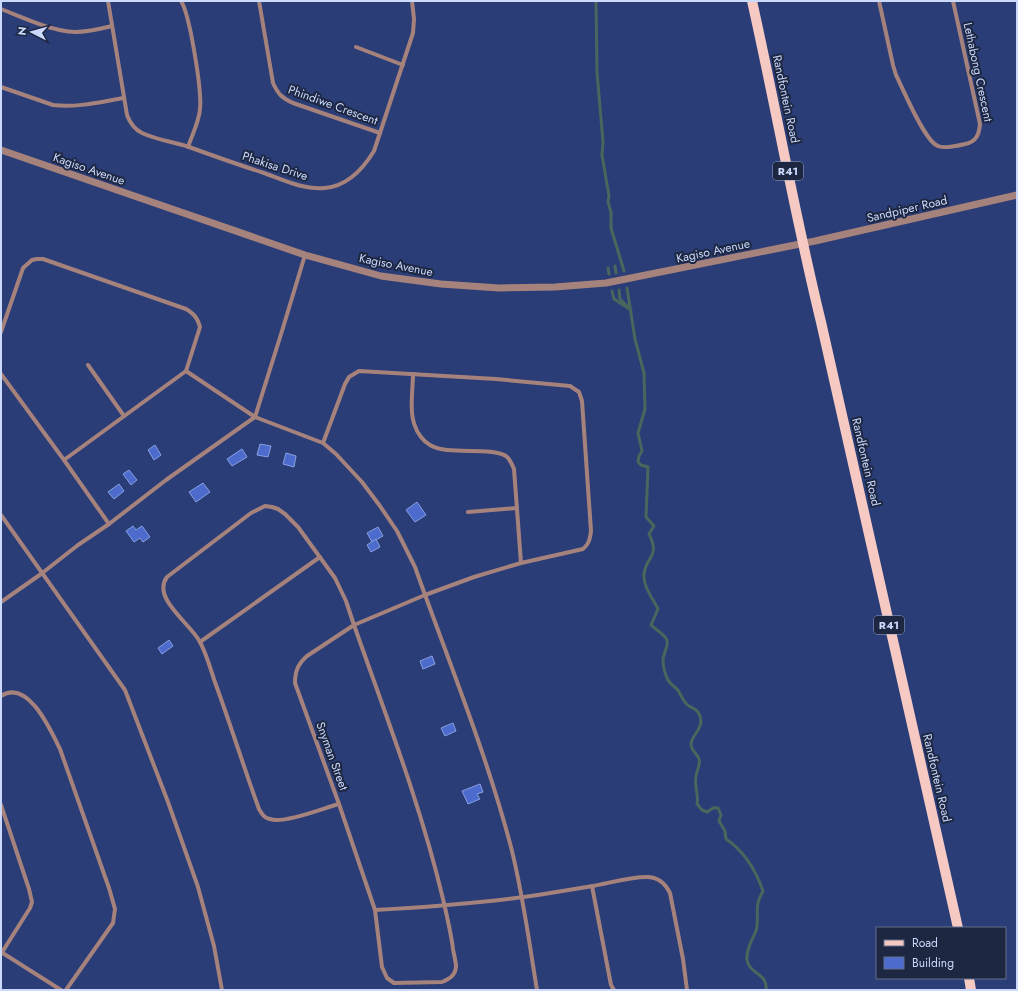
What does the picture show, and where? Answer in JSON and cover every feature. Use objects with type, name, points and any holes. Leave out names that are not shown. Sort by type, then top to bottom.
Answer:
[{"type":"main road","name":"Randfontein Road","points":[[752,1],[774,98],[802,244],[823,330],[958,927]]},
{"type":"main road","points":[[969,979],[972,990]]},
{"type":"street","name":"Phakisa Drive","points":[[108,1],[123,98],[127,115],[135,129],[151,137],[188,147],[301,186],[326,188],[342,184],[355,175],[366,164],[374,151],[403,65],[414,26],[412,1]]},
{"type":"street","points":[[181,1],[187,14],[201,100],[199,116],[188,147]]},
{"type":"street","name":"Phindiwe Crescent","points":[[259,1],[274,83],[277,92],[281,97],[293,103],[380,133]]},
{"type":"street","name":"Lethabong Crescent","points":[[879,1],[896,75],[926,136],[936,146],[946,147],[973,142],[980,131],[980,124],[953,1]]},
{"type":"street","points":[[1,9],[56,29],[67,31],[82,32],[112,26]]},
{"type":"street","points":[[356,47],[403,65]]},
{"type":"street","points":[[1,87],[53,105],[61,106],[123,98]]},
{"type":"street","name":"Kagiso Avenue","points":[[1,150],[304,255],[381,276],[441,284],[499,288],[554,287],[606,283],[802,244]]},
{"type":"street","name":"Sandpiper Road","points":[[802,244],[1017,195]]},
{"type":"street","points":[[1,602],[109,524],[166,480],[255,417],[304,255]]},
{"type":"street","points":[[1,332],[23,268],[32,260],[37,259],[152,296],[186,309],[195,315],[198,320],[200,327],[186,371],[64,460]]},
{"type":"street","points":[[88,365],[124,416]]},
{"type":"street","points":[[186,371],[255,417],[323,443],[348,466],[380,506],[406,548],[415,567],[492,782],[511,847],[523,897],[537,990]]},
{"type":"street","points":[[323,443],[345,384],[349,377],[354,373],[366,371],[413,374],[413,419],[415,428],[429,445],[440,448],[494,453],[506,456],[510,460],[514,469],[521,563]]},
{"type":"street","points":[[1,374],[109,524]]},
{"type":"street","name":"Snyman Street","points":[[320,557],[298,527],[285,514],[278,509],[266,506],[251,513],[167,577],[162,585],[162,591],[166,600],[200,642],[231,725],[259,809],[264,816],[272,820],[284,820],[340,804],[297,688],[295,674],[300,662],[354,625],[425,595],[474,577],[521,563],[583,549],[590,539],[591,531],[582,401],[579,392],[570,386],[564,385],[413,374]]},
{"type":"street","points":[[468,512],[517,508]]},
{"type":"street","points":[[1,515],[41,574],[125,690],[168,802],[198,887],[214,946],[222,990]]},
{"type":"street","points":[[200,642],[320,557],[335,578],[354,625],[429,843],[445,906],[456,968],[451,977],[442,982],[394,983],[387,978],[382,967],[375,910],[340,804]]},
{"type":"street","points":[[1,696],[10,692],[24,694],[39,711],[54,737],[60,749],[115,909],[113,923],[66,990]]},
{"type":"street","points":[[1,805],[30,889],[32,902],[26,915],[1,953],[61,990]]},
{"type":"street","points":[[375,910],[445,906],[523,897],[631,878],[646,877],[658,879],[664,884],[670,893],[683,959],[687,990]]},
{"type":"street","points":[[592,886],[611,985],[614,990]]},
{"type":"building","points":[[260,444],[271,446],[268,457],[257,455]]},
{"type":"building","points":[[155,445],[161,455],[154,460],[148,450]]},
{"type":"building","points":[[242,449],[247,457],[232,466],[227,459]]},
{"type":"building","points":[[286,453],[296,456],[294,467],[283,464]]},
{"type":"building","points":[[129,470],[137,480],[131,485],[123,474]]},
{"type":"building","points":[[203,483],[210,492],[196,502],[189,492]]},
{"type":"building","points":[[119,484],[124,491],[114,499],[108,492]]},
{"type":"building","points":[[417,502],[426,515],[415,522],[406,510]]},
{"type":"building","points":[[133,526],[136,530],[142,526],[150,537],[143,542],[140,538],[134,542],[126,531]]},
{"type":"building","points":[[378,527],[383,536],[372,542],[367,533]]},
{"type":"building","points":[[376,539],[380,547],[371,552],[367,545]]},
{"type":"building","points":[[169,640],[173,646],[162,654],[158,648]]},
{"type":"building","points":[[432,656],[435,664],[423,669],[420,661]]},
{"type":"building","points":[[453,723],[456,731],[445,736],[441,728]]},
{"type":"building","points":[[480,784],[483,792],[477,794],[480,799],[468,804],[462,791]]},
{"type":"waterway","points":[[596,1],[597,72],[603,142],[602,155],[609,196],[608,202],[611,212],[611,228],[624,271]]},
{"type":"waterway","points":[[615,266],[616,273]]},
{"type":"waterway","points":[[608,268],[609,274]]},
{"type":"waterway","points":[[627,288],[635,339],[644,373],[645,409],[638,433],[642,451],[638,462],[641,465],[648,467],[646,517],[654,526],[649,534],[652,542],[653,553],[647,564],[644,575],[645,584],[658,609],[651,625],[667,639],[667,645],[663,657],[663,665],[668,680],[677,689],[685,702],[697,711],[700,716],[701,721],[699,728],[693,737],[691,744],[699,761],[696,775],[697,804],[702,810],[707,812],[713,808],[718,808],[721,815],[719,821],[725,831],[726,839],[738,849],[749,862],[763,891],[758,903],[757,928],[748,949],[747,960],[752,969],[764,980],[766,990]]},
{"type":"waterway","points":[[619,290],[620,299],[628,307]]},
{"type":"waterway","points":[[612,291],[614,299],[631,310]]}]
